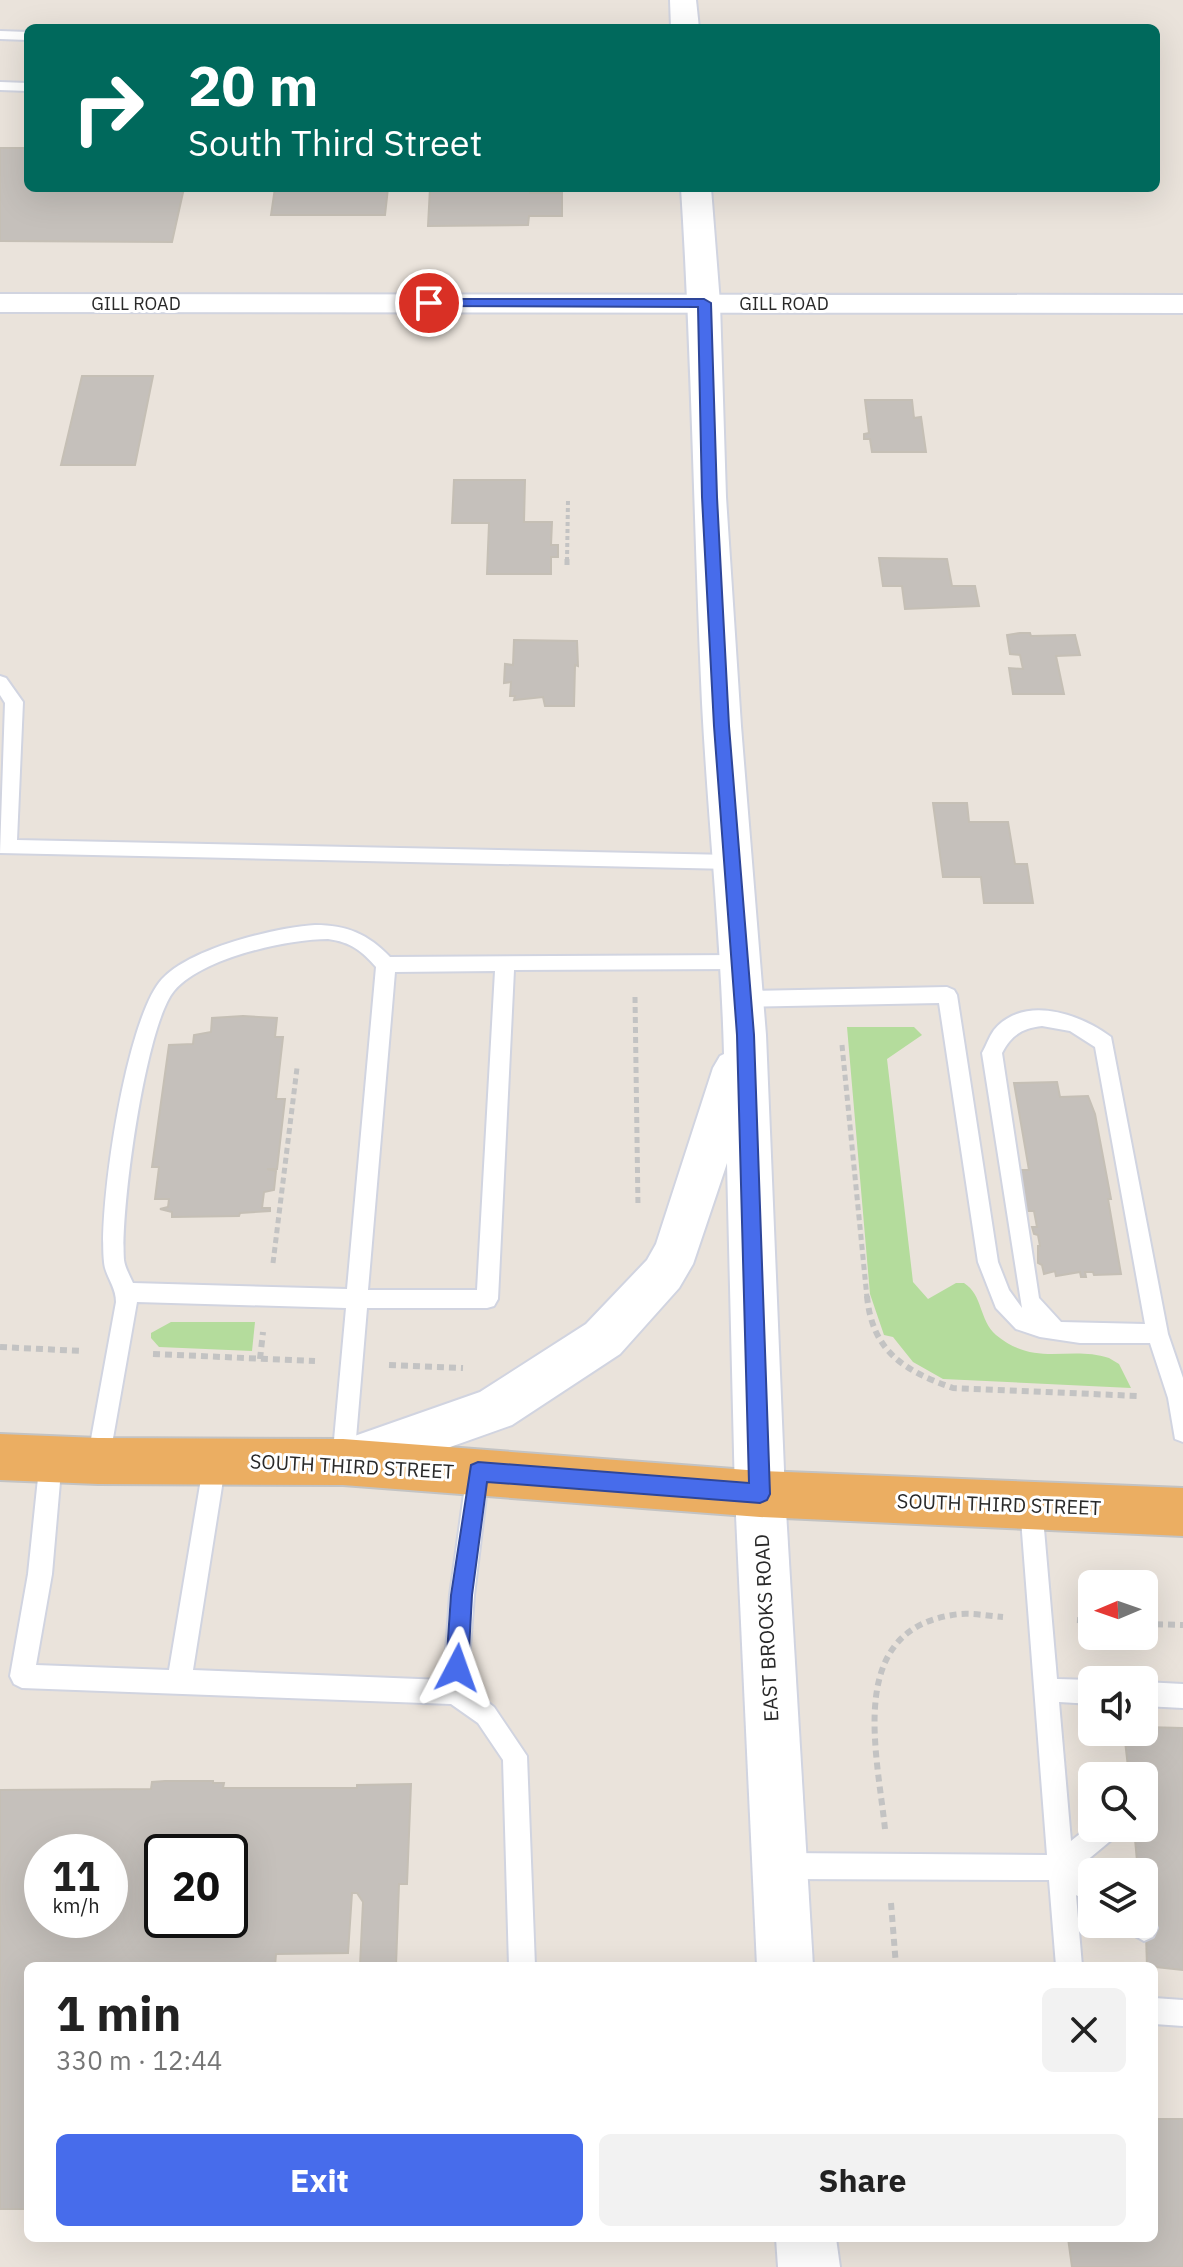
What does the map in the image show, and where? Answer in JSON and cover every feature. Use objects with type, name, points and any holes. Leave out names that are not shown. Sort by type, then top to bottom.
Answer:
[{"type":"highway","name":"SOUTH THIRD STREET","points":[[0,1457],[98,1461],[343,1462],[760,1494],[1183,1512]]},
{"type":"main road","points":[[683,0],[685,24]]},
{"type":"main road","name":"EAST BROOKS ROAD","points":[[696,192],[704,303],[709,497],[731,862],[744,1017],[760,1494],[785,1962]]},
{"type":"main road","points":[[343,1462],[495,1409],[603,1339],[663,1274],[677,1250],[744,1017]]},
{"type":"main road","points":[[806,2242],[809,2267]]},
{"type":"street","name":"GILL ROAD","points":[[0,303],[1183,304]]},
{"type":"lane","points":[[0,35],[24,36]]},
{"type":"lane","points":[[0,86],[24,87]]},
{"type":"lane","points":[[0,682],[7,701],[4,847],[731,862]]},
{"type":"lane","points":[[98,1461],[119,1353],[127,1292],[114,1264],[115,1211],[132,1100],[153,1007],[168,984],[198,966],[283,935],[340,934],[362,941],[386,965],[738,962]]},
{"type":"lane","points":[[127,1292],[357,1299],[487,1299],[505,963]]},
{"type":"lane","points":[[343,1462],[386,965]]},
{"type":"lane","points":[[744,1017],[947,995],[988,1262],[1000,1295],[1012,1313],[1028,1325],[1056,1331],[1157,1334]]},
{"type":"lane","points":[[1056,1331],[1039,1316],[1029,1301],[992,1053],[997,1037],[1014,1024],[1034,1020],[1065,1020],[1090,1030],[1104,1043],[1157,1334],[1179,1398],[1183,1432]]},
{"type":"lane","points":[[51,1459],[40,1574],[22,1676],[455,1692],[486,1715],[515,1756],[522,1962]]},
{"type":"lane","points":[[179,1682],[215,1461]]},
{"type":"lane","points":[[455,1692],[462,1595],[478,1472]]},
{"type":"lane","points":[[1031,1506],[1069,1962]]},
{"type":"lane","points":[[1046,1690],[1078,1691]]},
{"type":"lane","points":[[1158,1695],[1183,1696]]},
{"type":"lane","points":[[1059,1868],[1090,1842]]},
{"type":"lane","points":[[778,1866],[1059,1868],[1078,1881]]},
{"type":"lane","points":[[1158,2011],[1183,2013]]},
{"type":"path","points":[[567,565],[568,500]]},
{"type":"path","points":[[842,1045],[869,1321],[879,1344],[924,1379],[953,1388],[1179,1398]]},
{"type":"path","points":[[260,1359],[297,1068]]},
{"type":"path","points":[[896,1962],[875,1713],[876,1683],[888,1655],[917,1627],[959,1614],[1078,1620]]},
{"type":"path","points":[[1158,1624],[1183,1625]]},
{"type":"green space","points":[[847,1027],[914,1027],[922,1035],[887,1059],[913,1282],[928,1299],[956,1283],[964,1283],[975,1294],[991,1329],[1011,1345],[1039,1353],[1109,1358],[1119,1364],[1131,1388],[943,1379],[913,1362],[893,1337],[884,1335],[870,1294]]},
{"type":"green space","points":[[171,1322],[255,1322],[252,1351],[159,1347],[151,1338],[151,1333]]},
{"type":"building","points":[[0,148],[24,148],[24,192],[183,192],[172,242],[0,241]]},
{"type":"building","points":[[274,192],[388,192],[385,215],[271,215]]},
{"type":"building","points":[[430,192],[562,193],[562,216],[529,216],[528,225],[428,226]]},
{"type":"building","points":[[82,376],[153,376],[135,465],[61,465]]},
{"type":"building","points":[[865,400],[912,400],[914,418],[921,417],[926,452],[872,452],[870,439],[864,439],[864,434],[869,433]]},
{"type":"building","points":[[454,480],[525,480],[524,522],[552,522],[551,545],[558,545],[558,557],[551,557],[551,574],[487,574],[489,523],[452,523]]},
{"type":"building","points":[[879,558],[947,559],[952,586],[975,586],[979,606],[905,609],[902,586],[883,586]]},
{"type":"building","points":[[1030,633],[1031,636],[1075,635],[1080,655],[1056,656],[1064,694],[1013,694],[1009,668],[1023,669],[1020,655],[1010,654],[1007,635]]},
{"type":"building","points":[[514,640],[577,641],[574,706],[545,706],[543,697],[514,700],[515,696],[510,696],[511,682],[504,683],[505,664],[513,665]]},
{"type":"building","points":[[933,803],[967,803],[969,822],[1008,822],[1015,864],[1027,864],[1033,903],[984,903],[981,877],[943,877]]},
{"type":"building","points":[[212,1018],[277,1018],[275,1037],[283,1037],[276,1099],[285,1099],[277,1169],[267,1169],[276,1171],[274,1190],[264,1192],[262,1208],[270,1208],[270,1211],[240,1213],[239,1216],[172,1217],[172,1212],[160,1209],[168,1207],[169,1199],[155,1199],[159,1167],[152,1167],[169,1045],[193,1044],[194,1035],[211,1032]]},
{"type":"building","points":[[1057,1082],[1060,1097],[1088,1096],[1095,1114],[1121,1274],[1094,1275],[1093,1272],[1085,1272],[1086,1277],[1081,1277],[1080,1272],[1056,1276],[1055,1271],[1044,1274],[1042,1265],[1038,1263],[1040,1246],[1038,1235],[1034,1234],[1032,1227],[1037,1227],[1034,1211],[1025,1211],[1019,1170],[1029,1170],[1014,1083]]},
{"type":"building","points":[[1158,1727],[1183,1728],[1183,1970],[1158,1967],[1158,1962],[1147,1962],[1146,1938],[1158,1938],[1158,1858],[1137,1858],[1135,1842],[1158,1842],[1158,1762],[1127,1762],[1126,1746],[1158,1746]]},
{"type":"building","points":[[165,1781],[213,1781],[224,1783],[223,1788],[357,1788],[357,1785],[411,1784],[407,1884],[399,1884],[396,1962],[360,1962],[363,1902],[357,1893],[352,1893],[348,1953],[276,1954],[275,1962],[24,1962],[24,2209],[0,2209],[0,1790],[151,1789],[152,1782]]},
{"type":"building","points":[[1158,2119],[1183,2119],[1183,2267],[1072,2267],[1069,2242],[1158,2242]]},
{"type":"route","points":[[429,303],[704,303],[709,497],[745,1035],[760,1494],[478,1472],[462,1595],[457,1668]]}]
